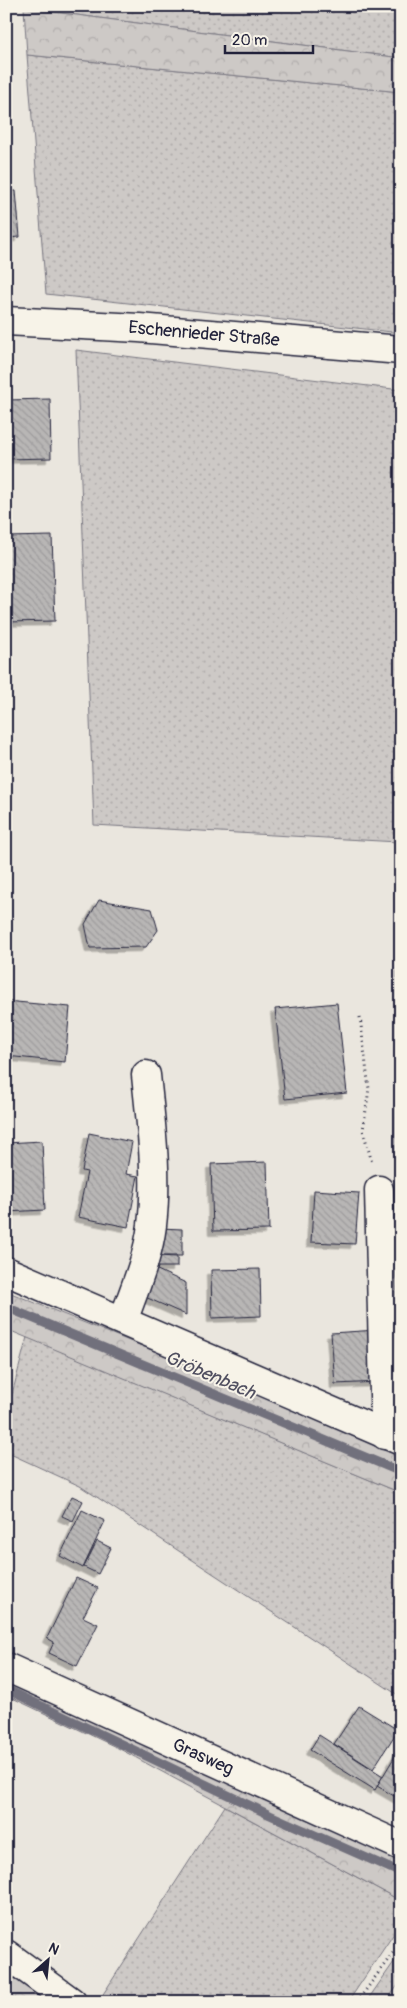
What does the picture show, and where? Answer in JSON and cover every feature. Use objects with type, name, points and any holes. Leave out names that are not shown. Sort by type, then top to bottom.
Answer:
[{"type":"street","name":"Eschenrieder Straße","points":[[6,322],[139,328],[401,350]]},
{"type":"street","points":[[123,1321],[152,1227],[155,1186],[146,1075]]},
{"type":"street","points":[[6,1271],[393,1438],[379,1190]]},
{"type":"street","name":"Grasweg","points":[[6,1667],[401,1846]]},
{"type":"street","points":[[6,1954],[72,2002]]},
{"type":"path","points":[[360,1017],[369,1089],[363,1130],[379,1190]]},
{"type":"path","points":[[357,2002],[401,1942]]},
{"type":"green space","points":[[24,6],[401,6],[401,58],[24,8]]},
{"type":"green space","points":[[24,8],[401,58],[401,92],[27,55]]},
{"type":"green space","points":[[27,55],[401,92],[401,333],[46,294]]},
{"type":"green space","points":[[76,350],[401,390],[401,1451],[392,1448],[398,842],[94,825]]},
{"type":"green space","points":[[6,1291],[401,1451],[401,1493],[6,1329]]},
{"type":"green space","points":[[27,1337],[401,1493],[401,1697],[80,1486],[6,1452],[6,1417]]},
{"type":"green space","points":[[6,1677],[401,1853],[401,1901],[118,1748],[6,1695]]},
{"type":"green space","points":[[225,1806],[401,1901],[401,1923],[348,2002],[98,2002]]},
{"type":"green space","points":[[401,1952],[401,1981],[386,2002],[366,2002]]},
{"type":"green space","points":[[6,1963],[58,2002],[9,2002],[6,2000]]},
{"type":"building","points":[[6,191],[16,191],[20,237],[6,238]]},
{"type":"building","points":[[50,399],[51,458],[6,459],[6,400]]},
{"type":"building","points":[[52,536],[55,621],[6,622],[6,537]]},
{"type":"building","points":[[99,900],[152,909],[158,930],[146,947],[90,948],[85,924]]},
{"type":"building","points":[[6,1001],[70,1007],[65,1062],[6,1056]]},
{"type":"building","points":[[337,1003],[347,1093],[285,1099],[275,1009]]},
{"type":"building","points":[[89,1133],[132,1142],[126,1174],[138,1176],[128,1227],[78,1217],[87,1172],[82,1171]]},
{"type":"building","points":[[42,1141],[45,1210],[6,1212],[6,1143]]},
{"type":"building","points":[[267,1162],[269,1230],[213,1231],[211,1164]]},
{"type":"building","points":[[314,1190],[359,1193],[355,1244],[311,1242]]},
{"type":"building","points":[[160,1228],[182,1229],[182,1256],[157,1256]]},
{"type":"building","points":[[157,1256],[177,1257],[177,1267],[156,1267]]},
{"type":"building","points":[[155,1269],[186,1283],[186,1315],[143,1296]]},
{"type":"building","points":[[260,1269],[261,1316],[212,1318],[211,1270]]},
{"type":"building","points":[[377,1330],[380,1382],[335,1384],[331,1333]]},
{"type":"building","points":[[72,1496],[83,1501],[73,1521],[62,1516]]},
{"type":"building","points":[[82,1510],[105,1521],[83,1568],[60,1556]]},
{"type":"building","points":[[97,1541],[111,1548],[98,1574],[84,1567]]},
{"type":"building","points":[[76,1578],[98,1588],[83,1617],[98,1624],[77,1666],[49,1653],[54,1642],[47,1638]]},
{"type":"building","points":[[359,1706],[398,1730],[373,1769],[334,1744]]},
{"type":"building","points":[[319,1735],[383,1776],[375,1790],[310,1750]]},
{"type":"building","points":[[398,1751],[401,1752],[401,1800],[377,1786]]},
{"type":"waterway","name":"Gröbenbach","points":[[6,1307],[401,1472]]},
{"type":"waterway","points":[[6,1689],[270,1815],[401,1873]]}]
